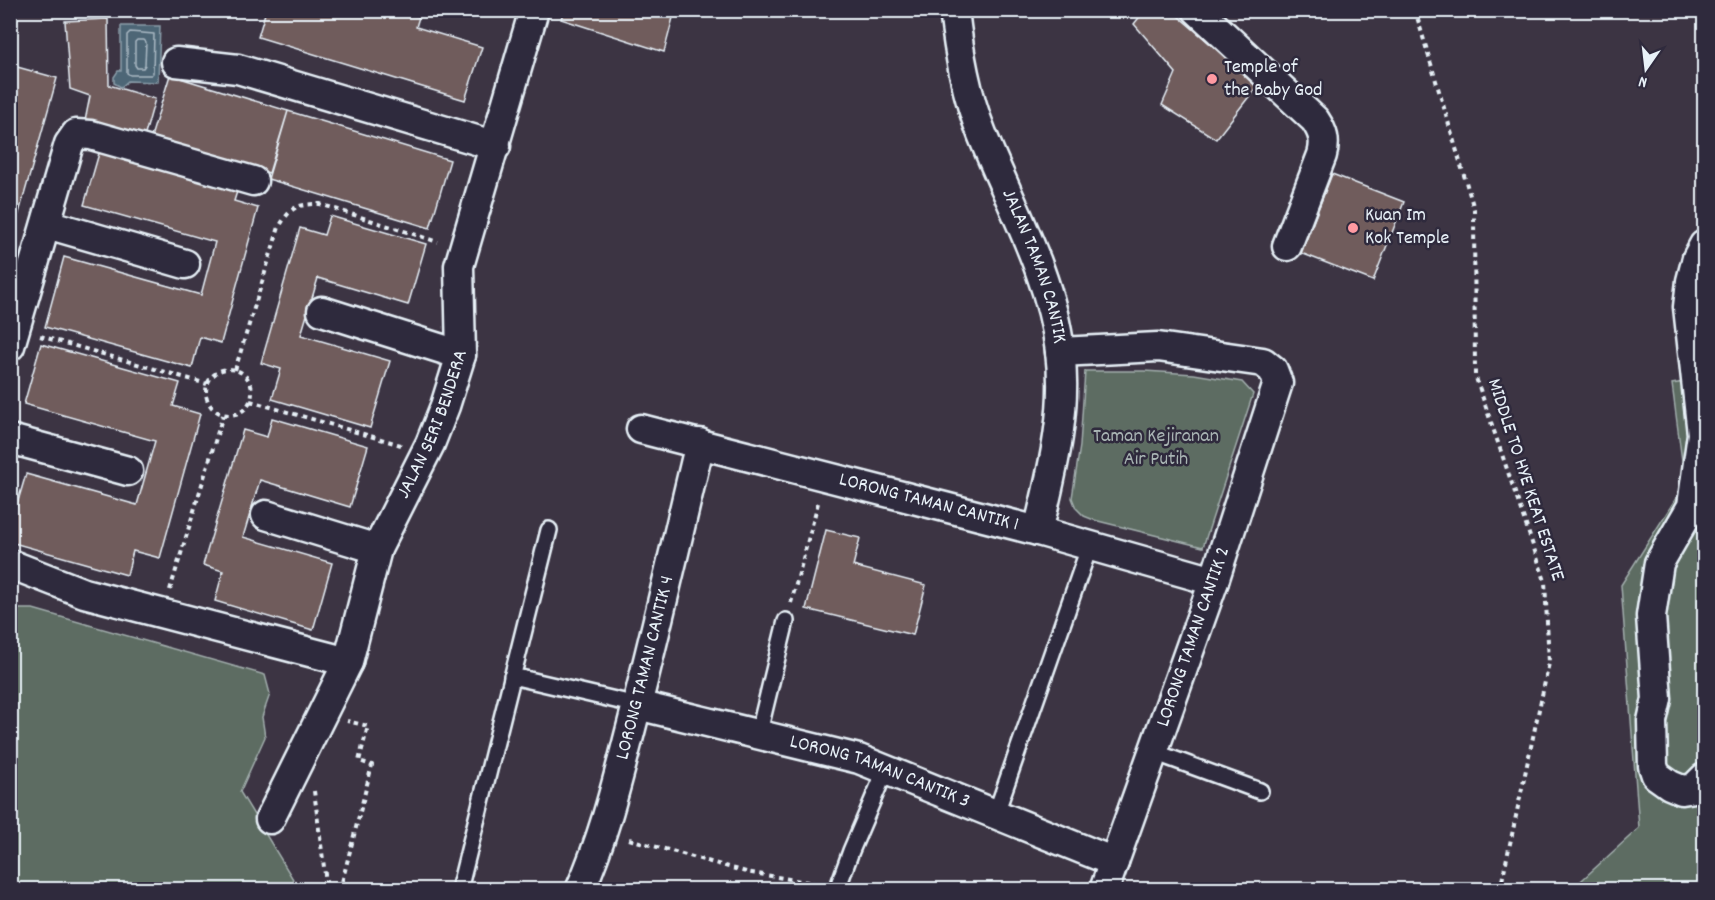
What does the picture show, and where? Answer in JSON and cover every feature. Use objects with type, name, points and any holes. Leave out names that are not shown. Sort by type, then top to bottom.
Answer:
[{"type":"street","name":"JALAN SERI BENDERA","points":[[270,819],[348,662],[377,549],[426,452],[445,406],[460,355],[459,266],[534,10]]},
{"type":"street","name":"JALAN TAMAN CANTIK","points":[[954,10],[960,65],[981,132],[1026,235],[1045,288],[1060,352],[1063,401],[1054,464],[1038,531]]},
{"type":"street","points":[[1197,10],[1315,120],[1324,136],[1322,154],[1287,246]]},
{"type":"street","points":[[176,62],[238,69],[496,146]]},
{"type":"street","points":[[13,338],[69,144],[76,134],[91,135],[253,181]]},
{"type":"street","points":[[47,224],[185,264]]},
{"type":"street","points":[[1704,245],[1696,258],[1688,307],[1703,435],[1692,506],[1659,563],[1652,616],[1657,699],[1652,721],[1653,766],[1656,775],[1682,790],[1694,788],[1704,778]]},
{"type":"street","points":[[322,311],[460,355]]},
{"type":"street","name":"LORONG TAMAN CANTIK 2","points":[[1060,352],[1158,347],[1263,362],[1274,370],[1278,383],[1214,581],[1104,890]]},
{"type":"street","name":"LORONG TAMAN CANTIK 1","points":[[641,429],[1038,531],[1214,581]]},
{"type":"street","points":[[10,439],[128,471]]},
{"type":"street","name":"LORONG TAMAN CANTIK 4","points":[[580,890],[594,859],[606,822],[637,705],[700,443]]},
{"type":"street","points":[[266,515],[377,549]]},
{"type":"street","points":[[10,564],[84,593],[348,662]]},
{"type":"street","name":"LORONG TAMAN CANTIK 3","points":[[637,705],[859,759],[1114,862]]},
{"type":"lane","points":[[459,890],[549,530]]},
{"type":"lane","points":[[996,813],[1090,545]]},
{"type":"lane","points":[[758,736],[786,621]]},
{"type":"lane","points":[[512,676],[637,705]]},
{"type":"lane","points":[[1154,752],[1260,791]]},
{"type":"lane","points":[[838,887],[886,769]]},
{"type":"path","name":"MIDDLE TO HYE KEAT ESTATE","points":[[1415,10],[1474,208],[1475,375],[1545,581],[1549,663],[1500,890]]},
{"type":"path","points":[[235,370],[279,227],[289,211],[302,204],[320,204],[464,250]]},
{"type":"path","points":[[13,338],[207,384]]},
{"type":"path","points":[[224,370],[235,370],[245,376],[249,382],[252,389],[250,401],[244,410],[237,414],[223,415],[210,406],[205,392],[207,384],[217,373],[224,370]]},
{"type":"path","points":[[250,401],[426,452]]},
{"type":"path","points":[[163,613],[223,415]]},
{"type":"path","points":[[786,621],[816,511]]},
{"type":"path","points":[[322,714],[368,726],[359,761],[372,765],[340,890]]},
{"type":"path","points":[[314,788],[327,890]]},
{"type":"path","points":[[621,836],[746,872],[838,887]]},
{"type":"green space","points":[[28,11],[222,11],[221,15],[57,16]]},
{"type":"green space","name":"Taman Kejiranan Air Putih","points":[[1085,371],[1194,374],[1242,382],[1253,394],[1203,547],[1094,520],[1084,516],[1076,508],[1072,498],[1080,446]]},
{"type":"green space","points":[[1704,379],[1704,889],[1571,890],[1639,828],[1621,585],[1685,484],[1672,384]]},
{"type":"green space","points":[[10,609],[33,609],[265,675],[270,694],[262,717],[265,737],[240,792],[299,889],[11,889]]},
{"type":"water","points":[[121,26],[160,26],[158,82],[128,81],[121,87],[114,83],[114,77],[118,71],[121,71]]},
{"type":"building","points":[[266,10],[397,10],[419,17],[416,27],[482,47],[465,100],[258,37]]},
{"type":"building","points":[[564,10],[675,10],[664,52],[561,19]]},
{"type":"building","name":"Temple of the Baby God","points":[[1145,10],[1171,10],[1258,85],[1216,139],[1162,105],[1176,73],[1134,24]]},
{"type":"building","points":[[108,19],[109,85],[155,99],[144,138],[85,121],[90,96],[70,89],[65,21]]},
{"type":"building","points":[[10,65],[57,78],[10,245]]},
{"type":"building","points":[[170,75],[288,111],[269,173],[151,137]]},
{"type":"building","points":[[288,111],[450,160],[430,228],[268,179]]},
{"type":"building","points":[[102,143],[240,182],[234,201],[258,208],[221,343],[200,337],[192,368],[45,327],[64,257],[201,295],[215,242],[84,205]]},
{"type":"building","name":"Kuan Im Kok Temple","points":[[1332,174],[1404,202],[1373,281],[1301,253]]},
{"type":"building","points":[[330,216],[426,244],[408,305],[318,278],[301,335],[390,361],[370,428],[272,399],[281,369],[261,363],[300,228],[324,235]]},
{"type":"building","points":[[41,344],[180,383],[173,406],[200,414],[160,558],[133,551],[127,575],[10,542],[10,528],[26,474],[137,505],[155,441],[24,404]]},
{"type":"building","points":[[272,418],[368,446],[350,507],[260,480],[243,537],[332,563],[313,630],[215,601],[223,571],[203,565],[243,430],[267,437]]},
{"type":"building","points":[[826,530],[860,538],[853,566],[926,585],[913,635],[806,609]]},
{"type":"place","name":"Temple of the Baby God","points":[[1212,79]]},
{"type":"place","name":"Kuan Im Kok Temple","points":[[1353,228]]}]
